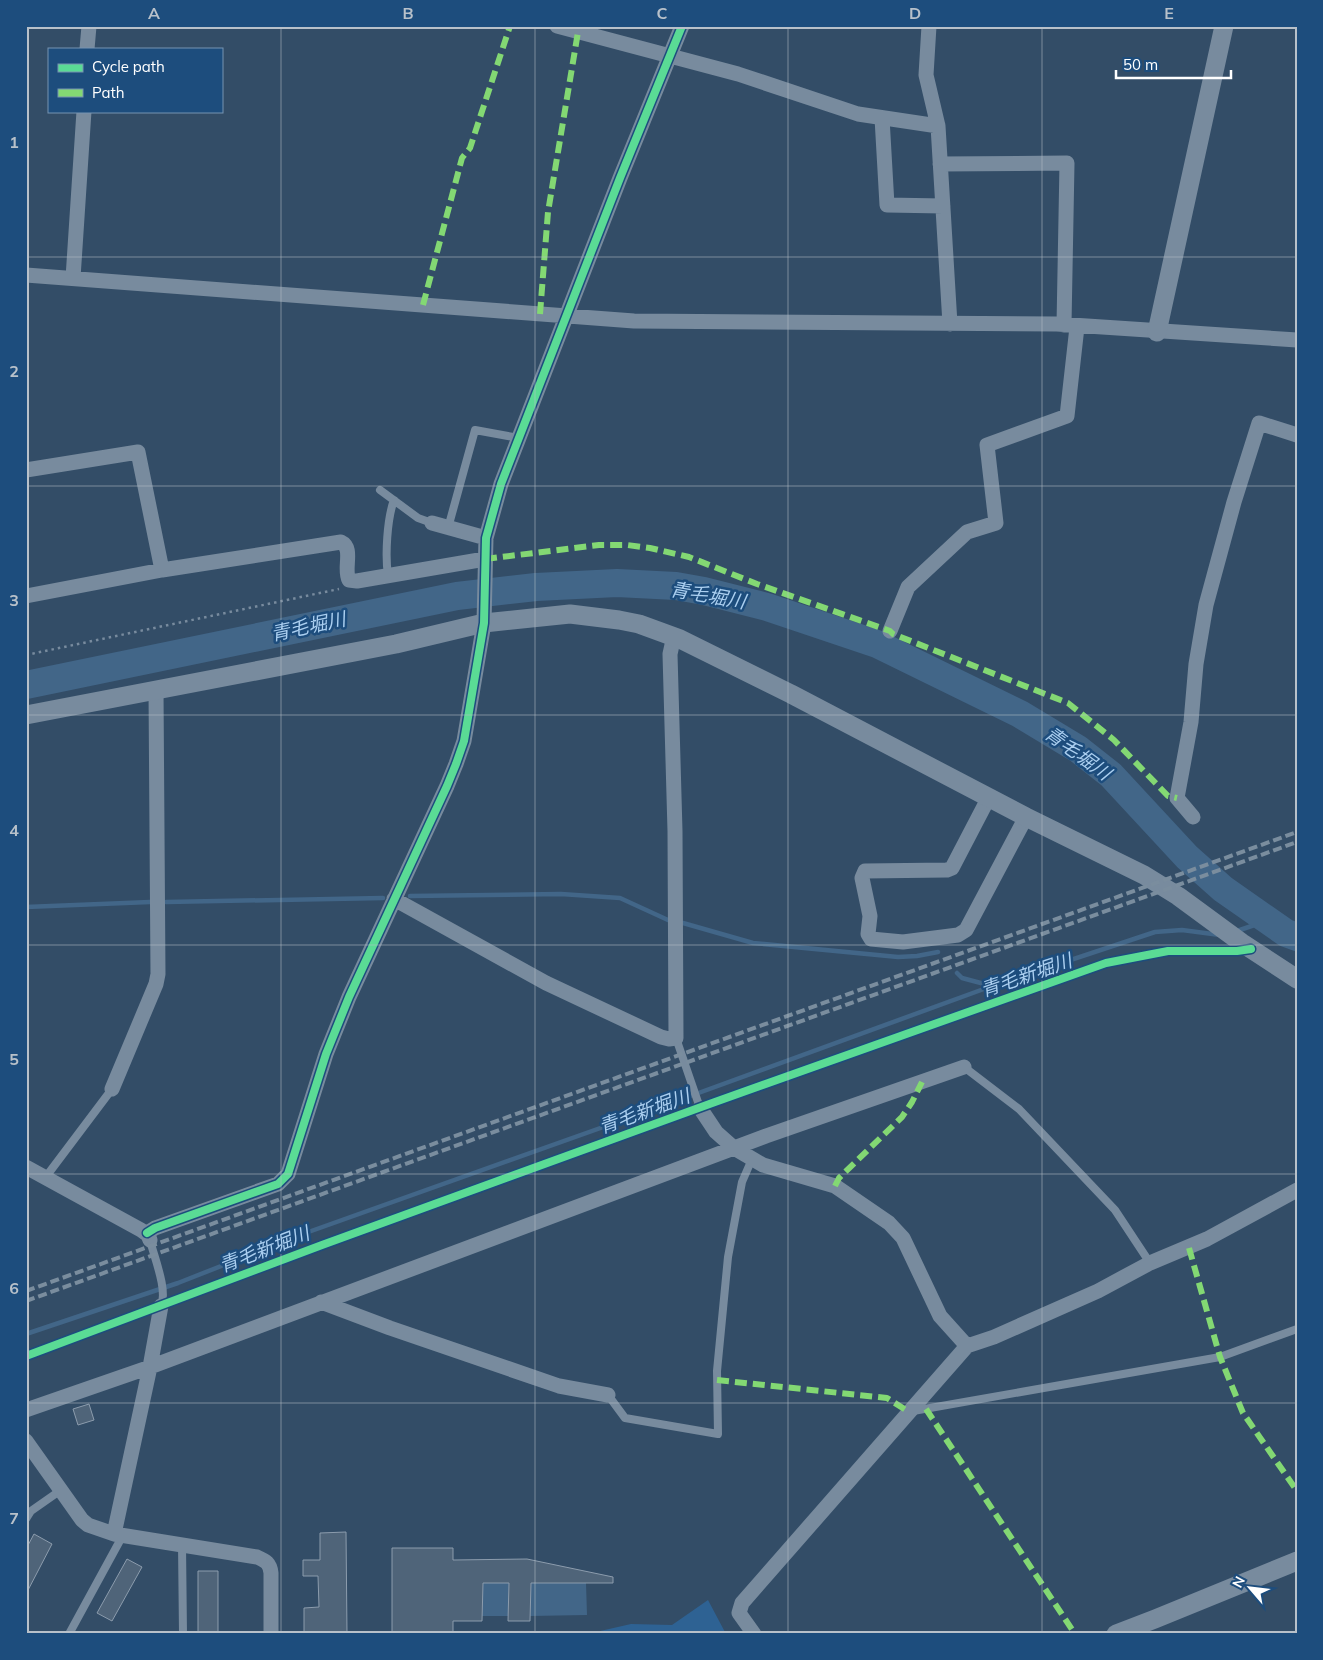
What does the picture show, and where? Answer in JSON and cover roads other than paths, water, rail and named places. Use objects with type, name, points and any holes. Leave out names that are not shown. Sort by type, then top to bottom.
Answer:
[{"type":"street","points":[[88,48],[89,26]]},
{"type":"street","points":[[557,26],[738,74],[858,114],[938,126]]},
{"type":"street","points":[[26,1167],[149,1237],[155,1228],[278,1184],[284,1179],[292,1163],[308,1106],[326,1054],[456,764],[469,717],[485,617],[486,538],[501,484],[620,178],[682,26]]},
{"type":"street","points":[[929,26],[926,75],[938,126],[950,324]]},
{"type":"street","points":[[1157,332],[1224,26]]},
{"type":"street","points":[[73,278],[84,112]]},
{"type":"street","points":[[882,118],[887,204],[943,206]]},
{"type":"street","points":[[890,631],[908,587],[967,532],[996,523],[987,445],[1066,416],[1071,326],[1066,162],[940,164]]},
{"type":"street","points":[[26,275],[634,321],[1071,326],[1297,340]]},
{"type":"street","points":[[1193,817],[1177,798],[1192,722],[1196,664],[1208,595],[1234,502],[1259,423],[1297,435]]},
{"type":"street","points":[[26,470],[138,452],[162,570]]},
{"type":"street","points":[[432,524],[486,538]]},
{"type":"street","points":[[26,596],[162,570],[341,542],[348,549],[346,575],[349,580],[357,581],[485,566]]},
{"type":"street","points":[[26,715],[396,644],[485,617],[577,614],[639,624],[674,636],[791,694],[1144,876],[1178,896],[1242,943],[1297,979]]},
{"type":"street","points":[[394,900],[546,983],[661,1037],[676,1038],[675,831],[670,654],[674,636]]},
{"type":"street","points":[[112,1089],[156,984],[158,974],[156,690]]},
{"type":"street","points":[[989,797],[952,868],[947,870],[865,871],[862,878],[870,916],[868,934],[871,939],[902,942],[958,935],[966,930],[1026,816]]},
{"type":"street","points":[[26,1410],[150,1367],[734,1148],[964,1067]]},
{"type":"street","points":[[699,1106],[716,1132],[734,1148],[763,1165],[835,1186],[889,1223],[903,1238],[940,1316],[967,1346]]},
{"type":"street","points":[[754,1634],[739,1613],[742,1603],[967,1346],[994,1337],[1098,1291],[1150,1264],[1207,1239],[1297,1190]]},
{"type":"street","points":[[118,1534],[162,1302]]},
{"type":"street","points":[[321,1302],[390,1328],[559,1386],[608,1395]]},
{"type":"street","points":[[26,1441],[82,1520],[88,1524],[118,1534],[266,1560],[270,1566],[271,1573],[271,1634]]},
{"type":"street","points":[[1116,1634],[1155,1620],[1297,1561]]},
{"type":"lane","points":[[448,528],[475,430],[518,438]]},
{"type":"lane","points":[[380,490],[418,518],[432,524]]},
{"type":"lane","points":[[388,576],[386,566],[390,511],[394,500]]},
{"type":"lane","points":[[676,1038],[699,1106]]},
{"type":"lane","points":[[964,1067],[1019,1109],[1115,1210],[1150,1264]]},
{"type":"lane","points":[[45,1178],[112,1089]]},
{"type":"lane","points":[[608,1395],[625,1418],[718,1434],[717,1371],[728,1257],[742,1182],[752,1159]]},
{"type":"lane","points":[[149,1237],[159,1274],[162,1302]]},
{"type":"lane","points":[[909,1412],[1220,1357],[1297,1329]]},
{"type":"lane","points":[[26,1519],[31,1511],[61,1490]]},
{"type":"lane","points":[[69,1634],[118,1534]]},
{"type":"lane","points":[[182,1545],[183,1634]]},
{"type":"waterway","name":"青毛堀川","points":[[26,685],[457,596],[536,587],[617,583],[676,586],[704,591],[767,607],[877,644],[1020,714],[1078,749],[1111,775],[1187,857],[1223,889],[1286,933],[1297,937]]},
{"type":"waterway","points":[[410,896],[561,894],[620,898],[668,920]]},
{"type":"waterway","points":[[166,902],[383,898]]},
{"type":"waterway","points":[[26,907],[150,902]]},
{"type":"waterway","name":"青毛新堀川","points":[[1237,931],[1269,920]]},
{"type":"waterway","points":[[683,923],[753,943],[898,957],[938,952]]},
{"type":"waterway","name":"青毛新堀川","points":[[26,1334],[178,1283],[300,1235],[992,986],[1155,932],[1182,930],[1220,935]]},
{"type":"waterway","points":[[957,973],[962,978],[992,986]]},
{"type":"railway","points":[[26,1291],[1297,832]]},
{"type":"railway","points":[[26,1301],[1297,842]]}]
